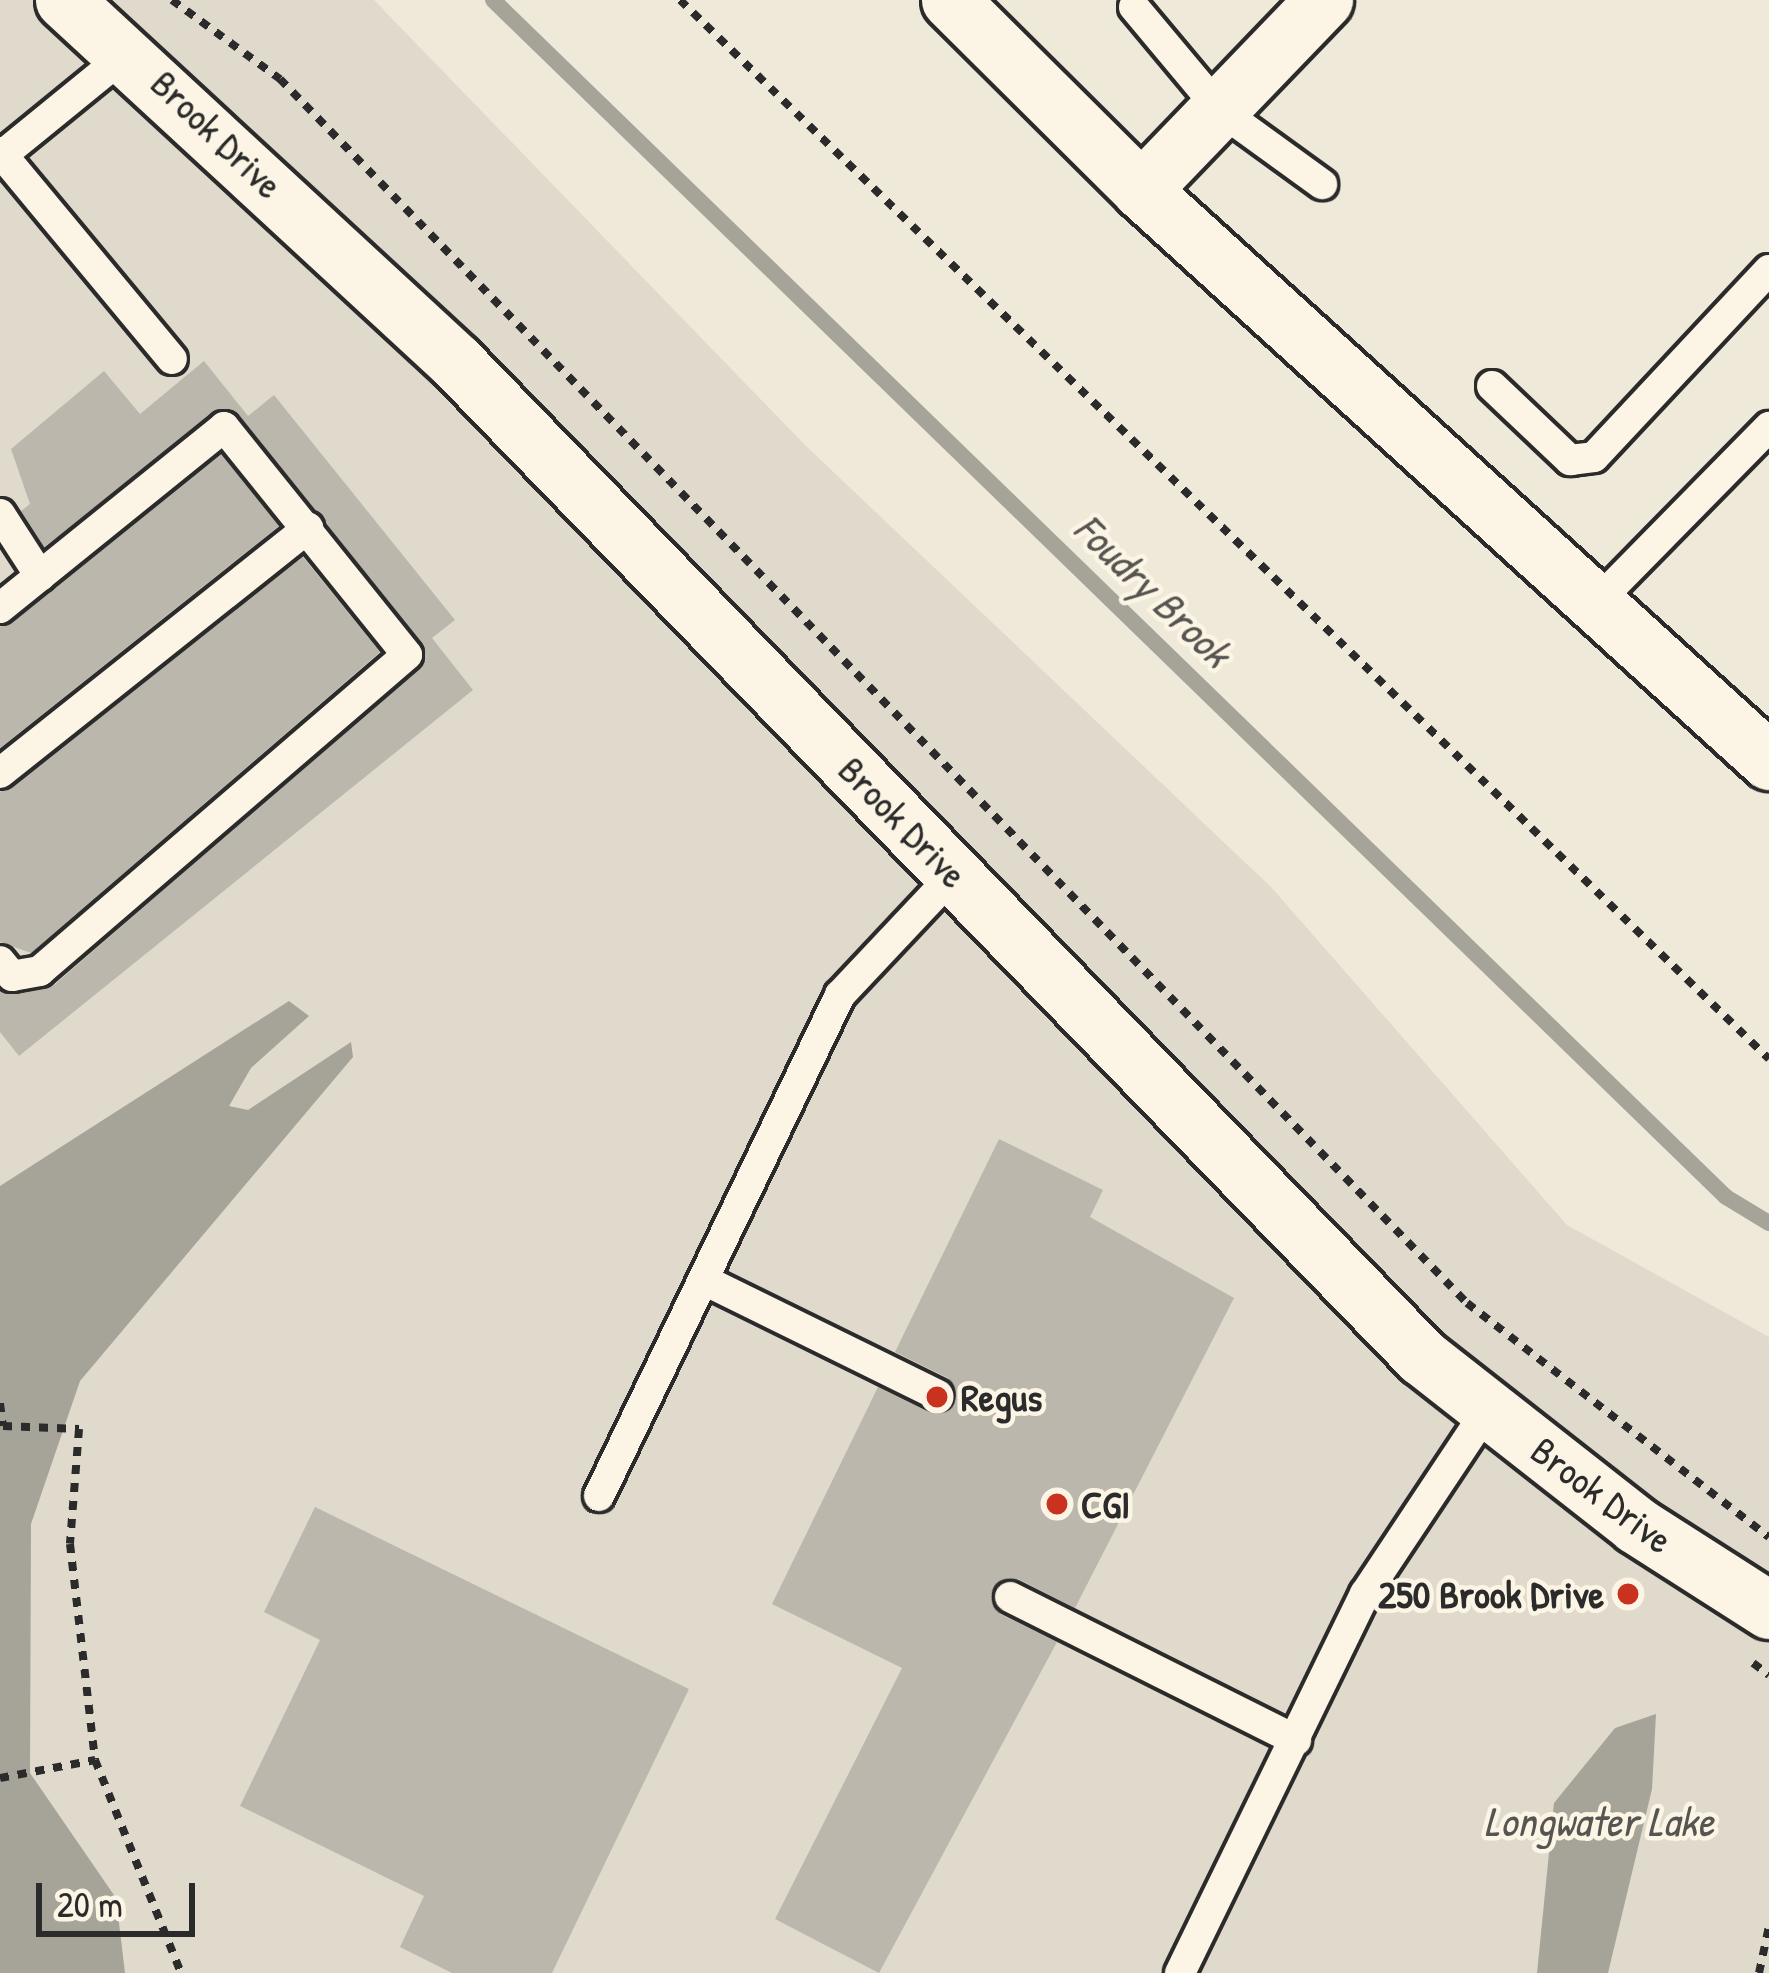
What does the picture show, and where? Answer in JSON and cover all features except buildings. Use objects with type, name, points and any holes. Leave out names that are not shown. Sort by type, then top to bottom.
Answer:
[{"type":"street","name":"Brook Drive","points":[[64,0],[130,51],[456,362],[954,874],[1172,1111],[1488,1408],[1769,1610]]},
{"type":"street","points":[[950,0],[1141,190],[1769,761]]},
{"type":"street","points":[[1141,190],[1324,0]]},
{"type":"lane","points":[[1134,7],[1221,111],[1322,184]]},
{"type":"lane","points":[[130,51],[1,155],[172,358]]},
{"type":"lane","points":[[1492,386],[1570,460],[1594,457],[1769,270]]},
{"type":"lane","points":[[0,608],[224,427],[399,632],[407,655],[396,675],[40,971],[12,976],[0,962]]},
{"type":"lane","points":[[1594,604],[1769,427]]},
{"type":"lane","points":[[0,514],[40,576]]},
{"type":"lane","points":[[0,773],[308,528]]},
{"type":"lane","points":[[599,1496],[706,1281],[839,995],[954,874]]},
{"type":"lane","points":[[706,1281],[938,1395]]},
{"type":"lane","points":[[1180,1973],[1393,1544],[1488,1408]]},
{"type":"lane","points":[[1010,1598],[1296,1740]]},
{"type":"path","points":[[172,0],[280,79],[1467,1303],[1769,1537]]},
{"type":"path","points":[[680,0],[1769,1059]]},
{"type":"path","points":[[0,1403],[3,1426],[79,1429],[70,1544],[94,1760],[181,1973]]},
{"type":"path","points":[[0,1778],[94,1760]]},
{"type":"path","points":[[1759,1973],[1769,1926]]},
{"type":"shaded area","points":[[0,0],[374,0],[805,445],[1271,887],[1567,1225],[1769,1337],[1769,1973],[0,1973]]},
{"type":"water","points":[[289,1001],[309,1016],[251,1068],[229,1106],[248,1110],[351,1042],[353,1057],[80,1381],[31,1524],[30,1773],[116,1898],[125,1973],[0,1973],[0,1186]]},
{"type":"water","name":"Longwater Lake","points":[[1656,1714],[1652,1789],[1608,1973],[1537,1973],[1554,1803],[1615,1728]]},
{"type":"waterway","name":"Foudry Brook","points":[[493,0],[1726,1197],[1769,1223]]},
{"type":"place","name":"Regus","points":[[937,1397]]},
{"type":"place","name":"CGI","points":[[1057,1504]]},
{"type":"place","name":"250 Brook Drive","points":[[1628,1594]]}]
